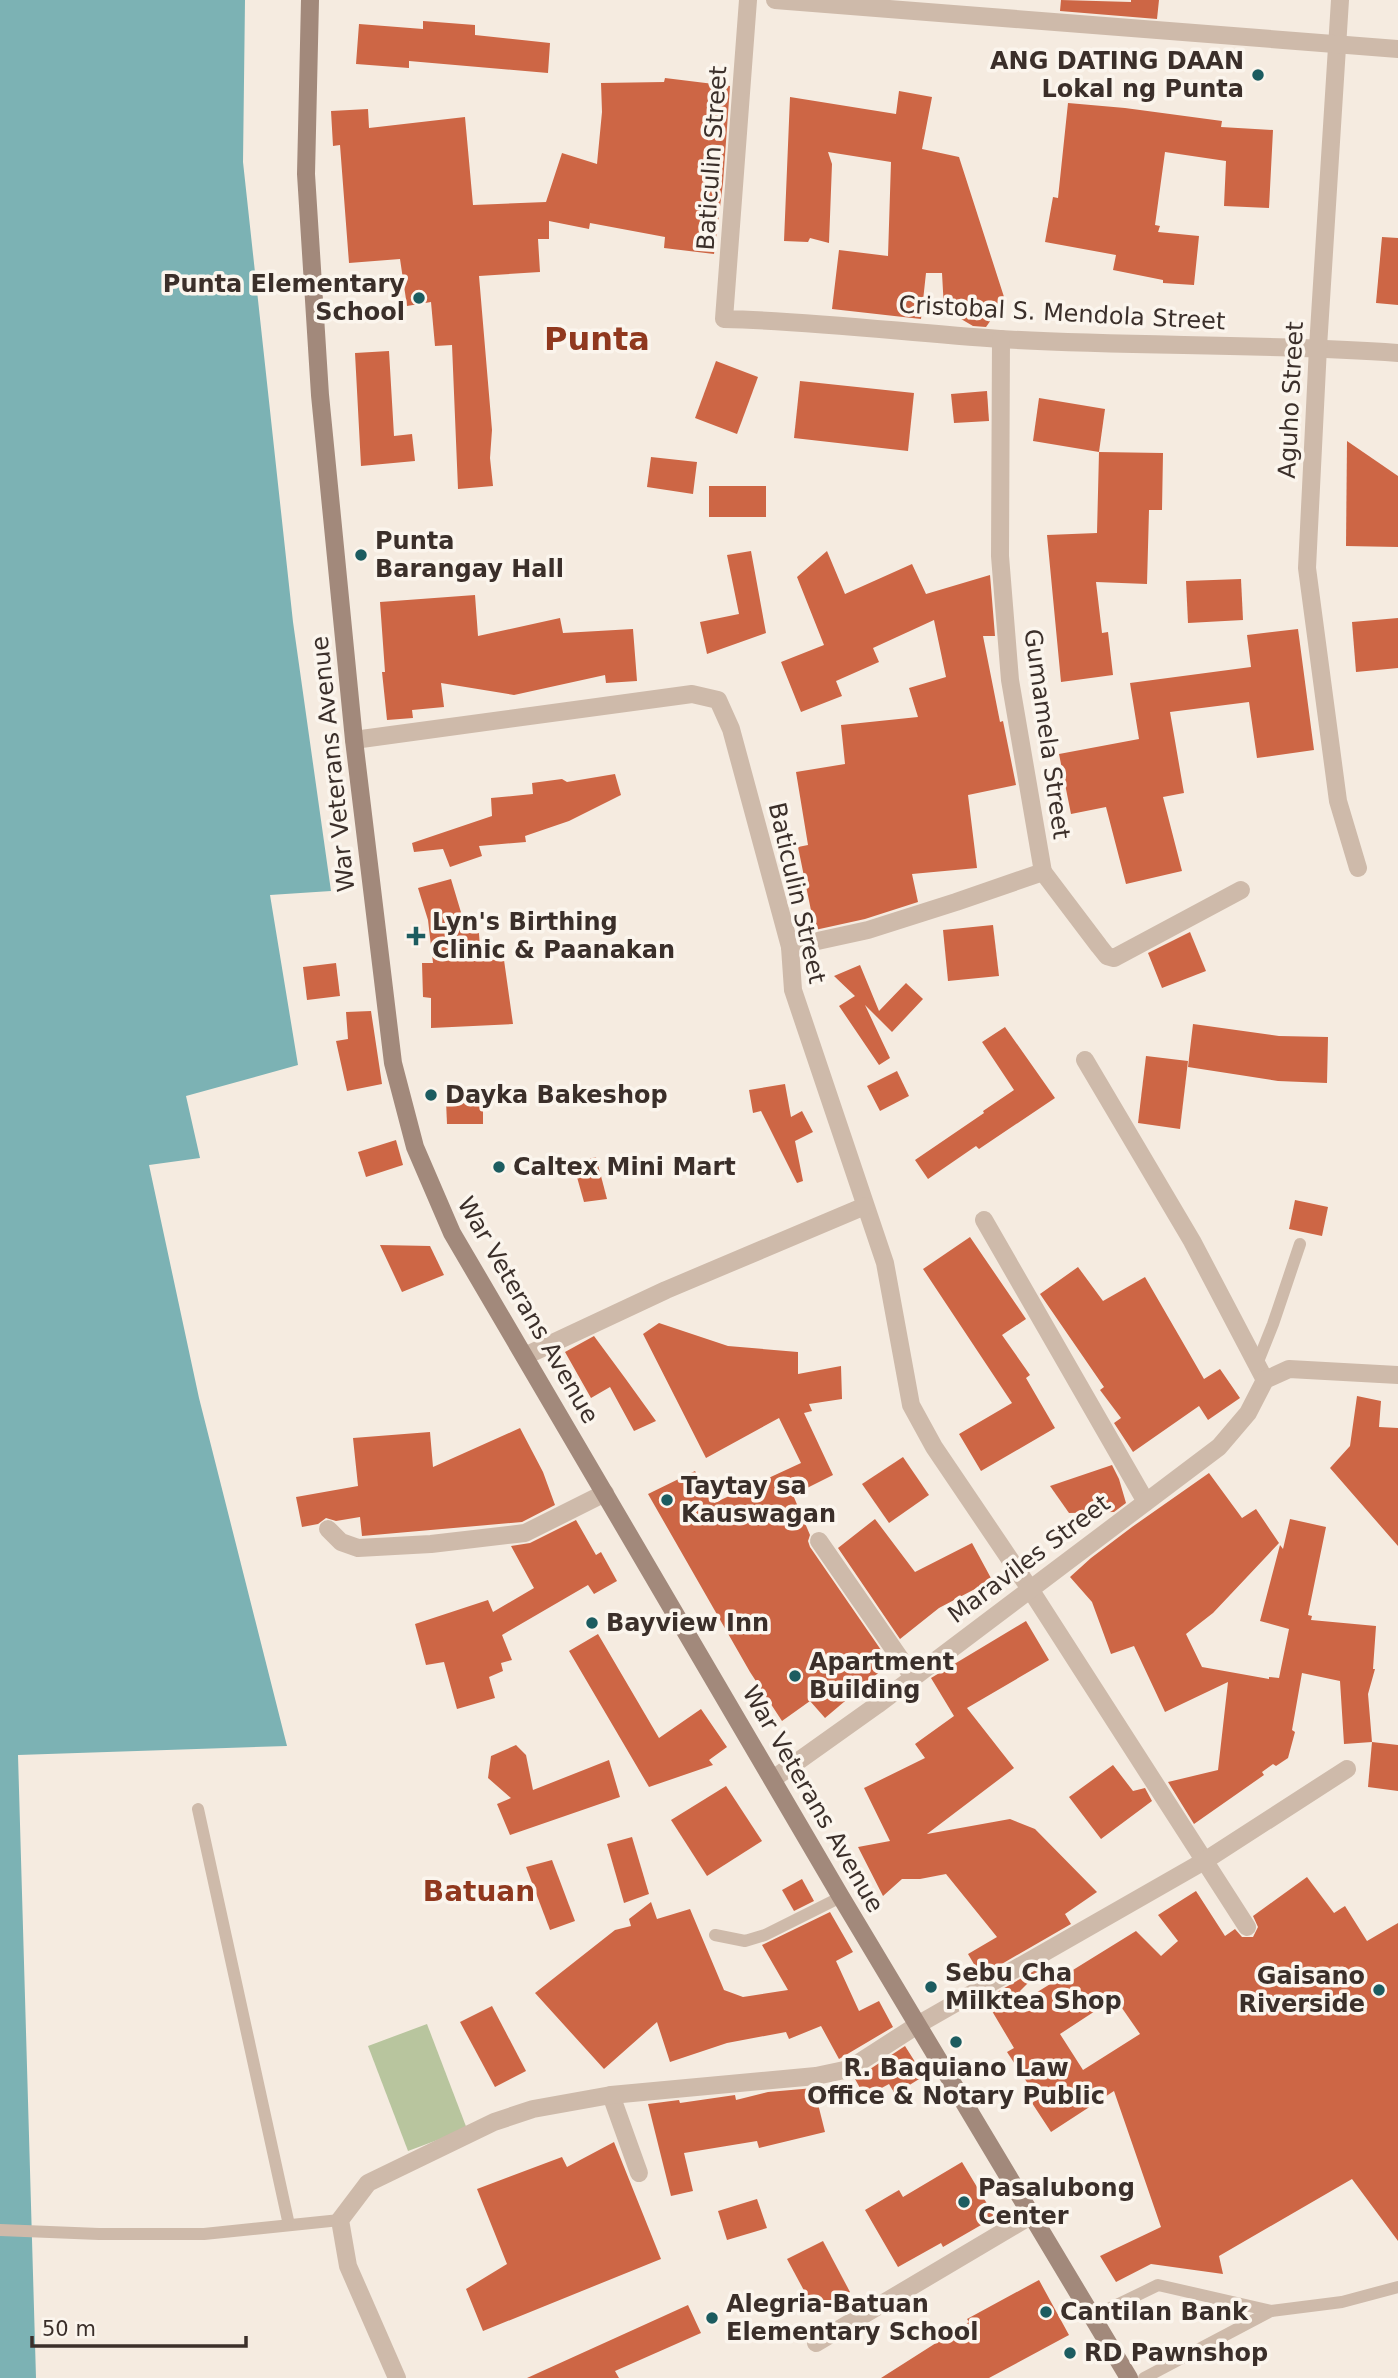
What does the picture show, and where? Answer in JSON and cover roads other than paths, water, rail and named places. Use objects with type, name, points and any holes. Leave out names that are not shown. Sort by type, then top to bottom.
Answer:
[{"type":"main road","name":"War Veterans Avenue","points":[[310,0],[306,174],[320,395],[354,740],[393,1063],[415,1147],[452,1233],[841,1897],[1129,2378]]},
{"type":"street","name":"Baticulin Street","points":[[724,320],[748,0]]},
{"type":"street","points":[[775,0],[1398,50]]},
{"type":"street","name":"Aguho Street","points":[[1340,0],[1307,568],[1338,801],[1358,868]]},
{"type":"street","name":"Cristobal S. Mendola Street","points":[[724,320],[780,321],[1001,339],[1318,347],[1398,353]]},
{"type":"street","name":"Gumamela Street","points":[[790,947],[867,930],[1043,872],[1010,680],[1000,556],[1001,339]]},
{"type":"street","name":"Baticulin Street","points":[[354,740],[692,694],[718,700],[731,729],[790,947],[793,990],[885,1263],[911,1405],[934,1447],[1030,1589],[1247,1927]]},
{"type":"street","points":[[1043,872],[1107,956],[1114,958],[1241,890]]},
{"type":"street","points":[[1084,1060],[1192,1241],[1261,1372],[1289,1369],[1398,1375]]},
{"type":"street","points":[[525,1356],[666,1290],[865,1206]]},
{"type":"street","name":"Maraviles Street","points":[[984,1220],[1146,1502]]},
{"type":"street","name":"Maraviles Street","points":[[773,1779],[1219,1447],[1248,1413],[1261,1372]]},
{"type":"street","points":[[328,1529],[341,1542],[358,1548],[484,1539],[525,1533],[605,1493]]},
{"type":"street","points":[[819,1541],[913,1677]]},
{"type":"street","points":[[397,2378],[348,2266],[340,2220],[368,2183],[494,2122],[533,2109],[611,2095],[816,2076],[849,2069],[919,2024],[1206,1860],[1347,1769]]},
{"type":"street","points":[[611,2095],[639,2173]]},
{"type":"street","points":[[816,2343],[1032,2215]]},
{"type":"lane","points":[[1261,1372],[1273,1324],[1300,1244]]},
{"type":"lane","points":[[198,1809],[289,2225]]},
{"type":"lane","points":[[715,1935],[745,1941],[755,1938],[841,1897]]},
{"type":"lane","points":[[0,2230],[204,2234],[340,2220]]},
{"type":"lane","points":[[1092,2317],[1158,2285],[1271,2311],[1342,2302],[1398,2287]]},
{"type":"lane","points":[[1144,2378],[1271,2311]]},
{"type":"water","points":[[0,0],[245,0],[243,162],[293,622],[331,891],[270,895],[298,1065],[186,1096],[200,1158],[149,1165],[199,1398],[287,1746],[18,1755],[36,2378],[0,2378]]},
{"type":"place","name":"ANG DATING DAAN Lokal ng Punta","points":[[1258,75]]},
{"type":"place","name":"Punta Elementary School","points":[[419,298]]},
{"type":"place","name":"Punta Barangay Hall","points":[[361,555]]},
{"type":"place","name":"Lyn's Birthing Clinic & Paanakan","points":[[416,936]]},
{"type":"place","name":"Dayka Bakeshop","points":[[431,1095]]},
{"type":"place","name":"Caltex Mini Mart","points":[[499,1167]]},
{"type":"place","name":"Taytay sa Kauswagan","points":[[667,1500]]},
{"type":"place","name":"Bayview Inn","points":[[592,1623]]},
{"type":"place","name":"Apartment Building","points":[[795,1676]]},
{"type":"place","name":"Sebu Cha Milktea Shop","points":[[931,1987]]},
{"type":"place","name":"Gaisano Riverside","points":[[1379,1990]]},
{"type":"place","name":"R. Baquiano Law Office & Notary Public","points":[[956,2042]]},
{"type":"place","name":"Pasalubong Center","points":[[964,2202]]},
{"type":"place","name":"Cantilan Bank","points":[[1046,2312]]},
{"type":"place","name":"Alegria-Batuan Elementary School","points":[[712,2318]]},
{"type":"place","name":"RD Pawnshop","points":[[1070,2353]]},
{"type":"district","name":"Punta","points":[[597,339]]},
{"type":"district","name":"Batuan","points":[[479,1891]]}]
